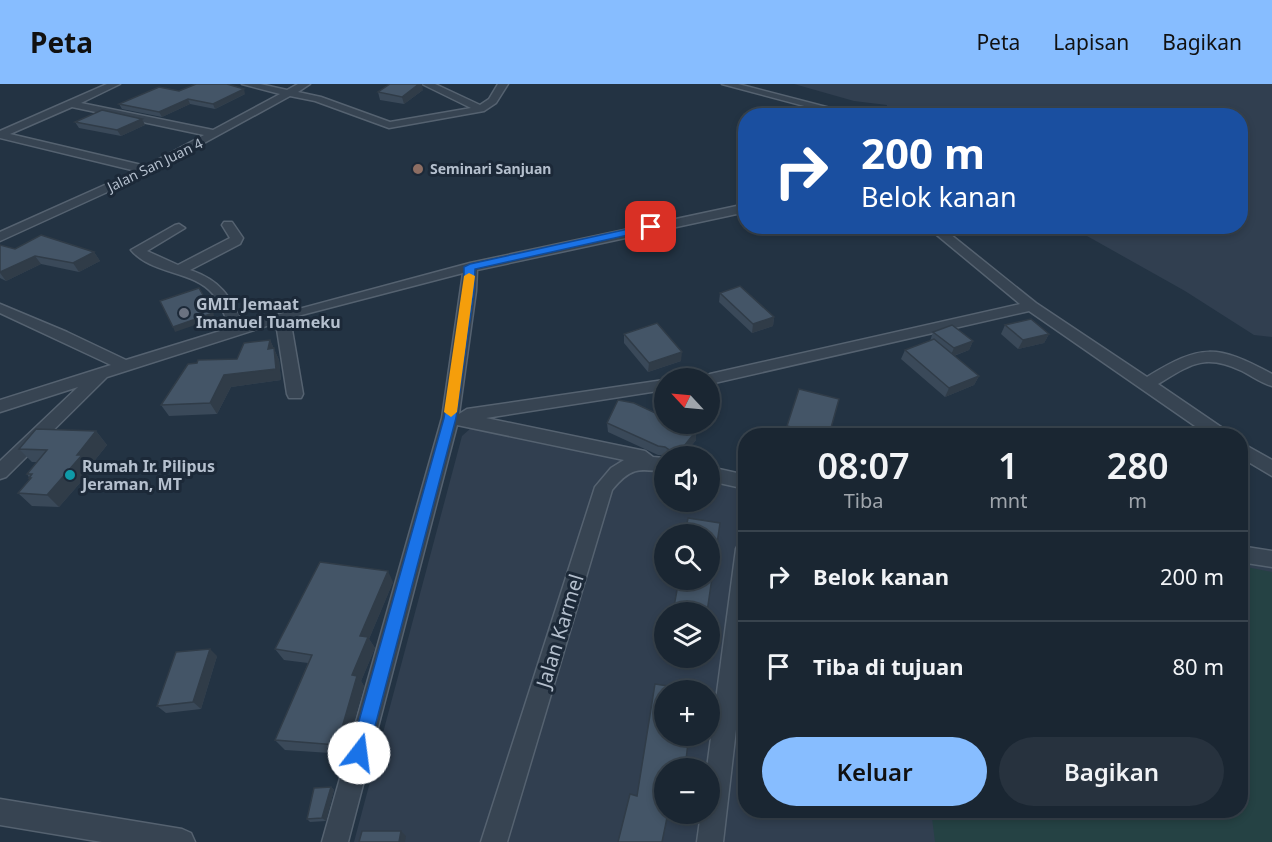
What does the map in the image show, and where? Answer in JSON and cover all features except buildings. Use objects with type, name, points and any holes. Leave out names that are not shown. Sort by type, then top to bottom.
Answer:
[{"type":"street","points":[[0,135],[115,84]]},
{"type":"street","points":[[247,84],[328,101],[389,125],[481,109],[493,101],[503,84]]},
{"type":"street","name":"Jalan San Juan 4","points":[[0,237],[147,170],[305,84]]},
{"type":"street","points":[[427,84],[481,109]]},
{"type":"street","points":[[727,84],[824,108]]},
{"type":"street","points":[[69,104],[216,134]]},
{"type":"street","points":[[0,135],[147,170]]},
{"type":"street","points":[[0,406],[282,316],[470,267],[738,210]]},
{"type":"street","points":[[179,270],[237,238],[228,225]]},
{"type":"street","points":[[178,228],[138,250],[151,259],[179,270],[217,290],[238,329]]},
{"type":"street","points":[[942,234],[1030,306],[1210,428]]},
{"type":"street","points":[[335,842],[450,418],[469,291],[470,267]]},
{"type":"street","points":[[720,377],[1030,306]]},
{"type":"street","points":[[0,308],[62,334],[123,365]]},
{"type":"street","points":[[282,316],[295,394]]},
{"type":"street","points":[[1144,385],[1186,360],[1202,354],[1226,357],[1272,381]]},
{"type":"street","points":[[0,472],[104,371]]},
{"type":"street","points":[[450,418],[654,387]]},
{"type":"street","points":[[450,418],[654,461]]},
{"type":"street","points":[[1248,453],[1272,469]]},
{"type":"street","name":"Jalan Karmel","points":[[494,842],[604,487],[616,472],[625,466],[642,462],[654,463]]},
{"type":"street","points":[[720,471],[738,474]]},
{"type":"street","points":[[720,476],[738,480]]},
{"type":"street","points":[[1248,555],[1272,559]]},
{"type":"street","points":[[710,842],[738,614]]},
{"type":"street","points":[[0,812],[182,842]]},
{"type":"shaded area","points":[[794,84],[1272,84],[1272,337],[1254,335],[1185,291],[1083,234],[1248,234],[1248,108],[887,108],[887,105],[854,101]]},
{"type":"shaded area","points":[[483,426],[654,457],[654,512],[720,512],[720,469],[738,473],[738,818],[1248,818],[1248,559],[1272,563],[1272,842],[354,842],[462,436],[471,428]]},
{"type":"green space","points":[[1248,567],[1272,572],[1272,842],[935,842],[932,818],[1248,818]]},
{"type":"slow traffic","points":[[451,412],[469,291],[469,276]]},
{"type":"place","name":"Seminari Sanjuan","points":[[418,169]]},
{"type":"place","name":"GMIT Jemaat Imanuel Tuameku","points":[[184,313]]},
{"type":"place","name":"Rumah Ir. Pilipus Jeraman, MT","points":[[70,475]]},
{"type":"route","points":[[359,753],[436,462],[450,418],[469,291],[470,267],[651,227]]}]
